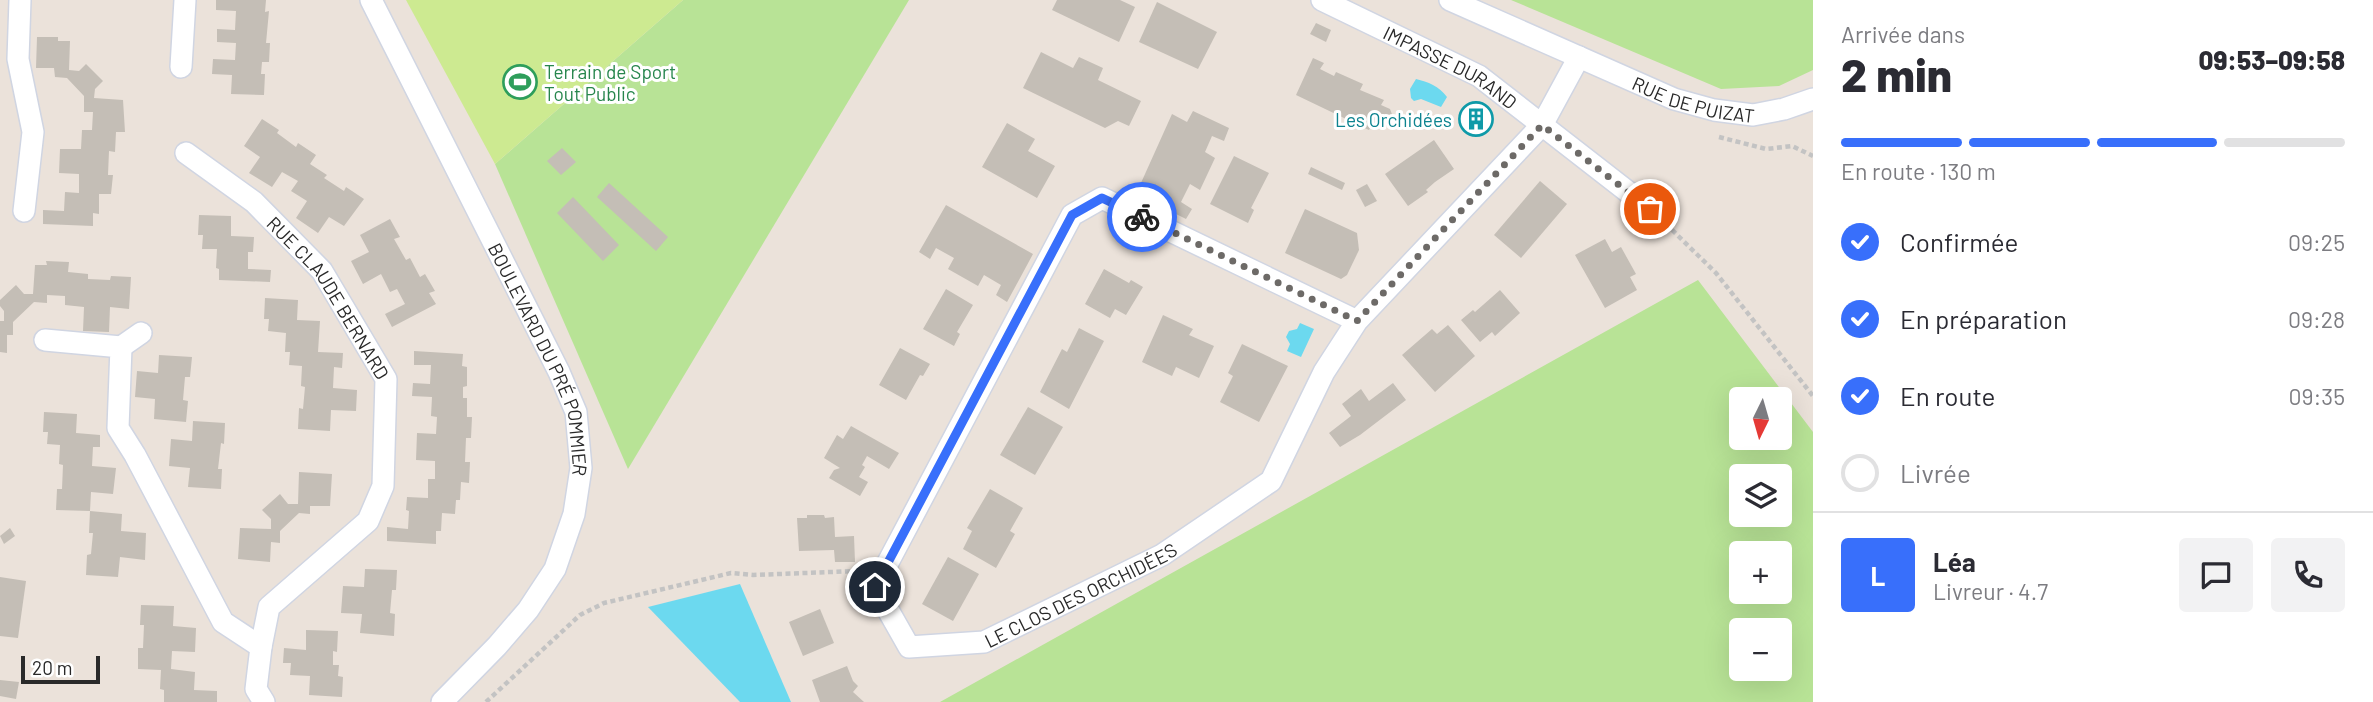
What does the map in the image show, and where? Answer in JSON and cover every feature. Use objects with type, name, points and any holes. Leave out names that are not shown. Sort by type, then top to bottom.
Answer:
[{"type":"street","points":[[20,0],[18,59],[33,132],[24,211]]},
{"type":"street","points":[[181,68],[185,0]]},
{"type":"street","name":"BOULEVARD DU PRÉ POMMIER","points":[[371,0],[559,372],[576,412],[578,426],[581,468],[574,514],[555,569],[528,610],[442,702]]},
{"type":"street","name":"IMPASSE DURAND","points":[[1322,0],[1479,76],[1650,209]]},
{"type":"street","name":"RUE DE PUIZAT","points":[[1450,0],[1674,99],[1714,110],[1753,115],[1784,109],[1813,99]]},
{"type":"street","points":[[1542,125],[1579,57]]},
{"type":"street","name":"LE CLOS DES ORCHIDÉES","points":[[1357,321],[1102,198],[1072,215],[875,587],[909,647],[984,642],[1162,555],[1271,481],[1324,372],[1357,321],[1542,125]]},
{"type":"street","name":"RUE CLAUDE BERNARD","points":[[186,153],[254,202],[322,271],[386,379],[383,486],[368,521],[269,607],[261,647],[257,689],[264,702]]},
{"type":"street","points":[[45,340],[121,347],[141,333]]},
{"type":"street","points":[[121,347],[118,428],[223,622],[261,647]]},
{"type":"path","points":[[1650,209],[1716,273],[1813,396]]},
{"type":"path","points":[[486,702],[580,615],[604,603],[731,573],[753,575],[884,569]]},
{"type":"green space","name":"Terrain de Sport Tout Public","points":[[406,0],[683,0],[495,164]]},
{"type":"green space","points":[[683,0],[909,0],[628,469],[495,164]]},
{"type":"green space","points":[[1511,0],[1813,0],[1813,70],[1779,86],[1721,89]]},
{"type":"green space","points":[[1698,280],[1779,387],[1729,387],[1729,450],[1792,450],[1792,404],[1813,432],[1813,702],[940,702]]},
{"type":"water","points":[[1416,79],[1433,85],[1444,93],[1447,97],[1441,107],[1411,98],[1410,89]]},
{"type":"water","points":[[1300,323],[1314,329],[1301,357],[1287,351],[1290,344],[1286,337],[1289,331],[1297,329]]},
{"type":"water","points":[[740,584],[791,702],[740,702],[648,607]]},
{"type":"building","points":[[216,0],[266,0],[265,12],[269,11],[266,43],[270,43],[269,62],[262,62],[261,74],[265,74],[264,95],[231,94],[232,75],[212,74],[213,59],[235,60],[236,43],[217,42],[217,29],[235,30],[236,11],[216,10]]},
{"type":"building","points":[[1057,0],[1120,0],[1135,7],[1119,42],[1052,10]]},
{"type":"building","points":[[1157,2],[1217,32],[1198,69],[1139,42]]},
{"type":"building","points":[[1316,23],[1331,30],[1326,42],[1310,34]]},
{"type":"building","points":[[37,37],[58,37],[58,41],[70,41],[69,70],[79,71],[86,64],[103,81],[95,89],[94,98],[123,100],[125,132],[116,132],[115,152],[109,151],[108,175],[113,175],[111,194],[99,194],[99,214],[93,213],[93,226],[43,224],[43,210],[64,211],[65,192],[79,193],[79,174],[59,173],[60,149],[81,149],[82,130],[92,130],[93,112],[84,112],[84,96],[67,78],[55,77],[54,68],[36,68]]},
{"type":"building","points":[[1041,52],[1073,68],[1079,57],[1103,68],[1098,80],[1141,101],[1129,126],[1118,121],[1105,128],[1023,88]]},
{"type":"building","points":[[1313,58],[1324,63],[1320,69],[1334,76],[1336,72],[1363,84],[1360,90],[1384,100],[1381,105],[1390,109],[1393,117],[1389,125],[1381,128],[1372,124],[1369,130],[1296,95]]},
{"type":"building","name":"Les Orchidées","points":[[1472,107],[1489,118],[1480,130],[1464,120]]},
{"type":"building","points":[[1193,111],[1229,128],[1224,141],[1212,136],[1205,152],[1215,158],[1200,190],[1190,184],[1181,202],[1192,209],[1186,219],[1136,194],[1172,114],[1187,122]]},
{"type":"building","points":[[262,119],[279,130],[277,133],[296,147],[298,143],[316,155],[310,164],[327,175],[324,178],[344,191],[346,187],[364,199],[344,226],[329,217],[318,233],[296,218],[307,201],[291,191],[298,181],[282,172],[272,187],[249,173],[260,157],[244,146]]},
{"type":"building","points":[[1007,123],[1035,139],[1028,151],[1055,166],[1037,198],[982,167]]},
{"type":"building","points":[[1434,140],[1454,169],[1408,206],[1385,174]]},
{"type":"building","points":[[562,148],[576,162],[561,175],[547,161]]},
{"type":"building","points":[[1234,156],[1269,173],[1251,208],[1254,210],[1248,223],[1210,204]]},
{"type":"building","points":[[1311,167],[1345,183],[1342,190],[1308,174]]},
{"type":"building","points":[[1540,181],[1567,204],[1521,258],[1494,235]]},
{"type":"building","points":[[609,183],[668,237],[656,251],[597,197]]},
{"type":"building","points":[[1367,184],[1377,201],[1365,207],[1356,190]]},
{"type":"building","points":[[573,197],[619,245],[603,261],[557,213]]},
{"type":"building","points":[[946,205],[1033,254],[1007,302],[996,295],[1001,285],[984,275],[978,286],[948,269],[954,258],[936,248],[930,259],[919,252]]},
{"type":"building","points":[[1305,209],[1357,233],[1359,250],[1347,275],[1341,279],[1285,253]]},
{"type":"building","points":[[199,215],[231,216],[231,236],[254,237],[253,252],[248,252],[248,269],[271,270],[270,282],[219,280],[219,269],[216,268],[217,249],[202,249],[203,235],[198,235]]},
{"type":"building","points":[[390,219],[400,237],[394,239],[406,260],[410,258],[420,277],[425,274],[435,291],[429,293],[436,304],[392,327],[385,314],[405,304],[397,289],[390,292],[381,274],[363,284],[351,261],[369,252],[360,235]]},
{"type":"building","points":[[1605,239],[1612,252],[1621,247],[1636,274],[1630,277],[1637,290],[1605,308],[1575,255]]},
{"type":"building","points":[[46,261],[69,262],[68,272],[88,274],[88,279],[131,277],[129,309],[110,307],[109,332],[83,331],[84,307],[65,305],[65,296],[47,295],[47,303],[34,302],[13,322],[13,335],[7,335],[7,353],[0,352],[0,321],[4,321],[4,311],[0,300],[16,285],[24,294],[33,294],[35,265],[47,265]]},
{"type":"building","points":[[1104,269],[1129,283],[1131,280],[1143,287],[1126,315],[1115,309],[1110,318],[1085,304]]},
{"type":"building","points":[[946,289],[973,305],[957,332],[960,334],[954,346],[923,329]]},
{"type":"building","points":[[1500,290],[1520,313],[1495,336],[1492,332],[1480,342],[1461,320],[1473,310],[1475,312]]},
{"type":"building","points":[[265,298],[298,300],[297,320],[320,321],[318,352],[343,353],[342,368],[334,367],[333,388],[357,390],[356,411],[331,410],[330,431],[298,429],[299,408],[303,409],[305,387],[301,386],[302,366],[289,365],[290,352],[285,352],[286,333],[268,331],[269,319],[264,319]]},
{"type":"building","points":[[1163,315],[1193,329],[1189,335],[1214,346],[1199,378],[1176,367],[1172,376],[1142,362]]},
{"type":"building","points":[[1448,325],[1475,356],[1435,392],[1402,355],[1432,329],[1437,334]]},
{"type":"building","points":[[1079,328],[1104,341],[1069,409],[1040,392],[1062,349],[1067,352]]},
{"type":"building","points":[[1242,344],[1288,366],[1259,422],[1220,402],[1233,376],[1228,373]]},
{"type":"building","points":[[900,348],[930,364],[923,376],[920,375],[906,400],[879,385]]},
{"type":"building","points":[[414,351],[463,354],[462,366],[467,367],[467,386],[463,387],[463,398],[467,398],[467,417],[472,417],[471,438],[466,438],[465,462],[470,462],[469,483],[461,482],[460,500],[456,500],[455,514],[442,513],[441,531],[436,531],[436,544],[387,541],[387,527],[408,529],[407,497],[428,498],[428,479],[435,479],[435,461],[416,460],[417,433],[436,434],[437,417],[431,416],[432,397],[412,396],[413,383],[430,384],[431,365],[414,365]]},
{"type":"building","points":[[159,355],[192,357],[190,377],[185,377],[183,400],[188,401],[186,422],[154,419],[155,399],[135,397],[137,371],[158,373]]},
{"type":"building","points":[[1393,383],[1406,400],[1340,447],[1329,433],[1351,416],[1342,404],[1361,389],[1369,401]]},
{"type":"building","points":[[1028,407],[1063,427],[1035,475],[1000,455]]},
{"type":"building","points":[[44,412],[77,414],[76,433],[100,435],[100,447],[93,447],[92,466],[116,468],[113,494],[91,492],[90,511],[56,510],[57,489],[62,489],[63,465],[59,464],[60,445],[47,444],[48,432],[43,432]]},
{"type":"building","points":[[193,421],[225,423],[224,444],[221,443],[218,469],[222,469],[221,489],[188,487],[190,468],[169,466],[171,439],[192,441]]},
{"type":"building","points":[[851,426],[899,453],[889,469],[867,456],[859,477],[868,482],[860,496],[829,478],[834,470],[840,468],[824,458],[837,435],[843,439]]},
{"type":"building","points":[[299,472],[332,474],[330,506],[310,506],[310,514],[299,513],[280,531],[280,543],[271,542],[270,562],[238,559],[240,528],[271,529],[271,519],[262,510],[280,494],[288,504],[298,504]]},
{"type":"building","points":[[990,489],[1023,508],[1010,531],[1015,534],[996,568],[963,549],[972,531],[967,528]]},
{"type":"building","points":[[90,511],[122,514],[121,531],[146,533],[145,560],[120,557],[118,577],[86,575],[87,555],[91,554],[93,533],[89,533]]},
{"type":"building","points":[[807,515],[834,517],[835,537],[854,536],[855,562],[835,562],[834,550],[799,551],[797,518],[807,518]]},
{"type":"building","points":[[10,528],[15,536],[4,544],[0,536]]},
{"type":"building","points":[[948,557],[979,574],[953,621],[922,604]]},
{"type":"building","points":[[365,569],[397,570],[396,590],[392,590],[390,613],[395,614],[394,636],[360,633],[362,614],[341,613],[343,586],[364,587]]},
{"type":"building","points":[[0,577],[26,581],[18,638],[0,636]]},
{"type":"building","points":[[141,605],[174,606],[173,626],[196,628],[195,652],[172,651],[171,669],[195,672],[194,690],[217,691],[217,702],[164,702],[164,690],[160,689],[161,670],[138,669],[138,648],[143,648]]},
{"type":"building","points":[[820,609],[834,643],[803,656],[789,622]]},
{"type":"building","points":[[306,630],[338,631],[333,665],[339,665],[338,676],[343,677],[342,697],[309,695],[310,676],[290,675],[291,663],[283,663],[284,648],[306,650]]},
{"type":"building","points":[[847,666],[858,686],[853,692],[864,702],[820,702],[812,680]]},
{"type":"building","points":[[0,680],[19,682],[16,699],[0,696]]},
{"type":"way so far","points":[[1142,217],[1357,321],[1542,125],[1650,209]]},
{"type":"place","name":"Terrain de Sport Tout Public","points":[[520,82]]},
{"type":"place","name":"Les Orchidées","points":[[1476,119]]},
{"type":"route","points":[[875,587],[1072,215],[1102,198],[1142,217]]}]
